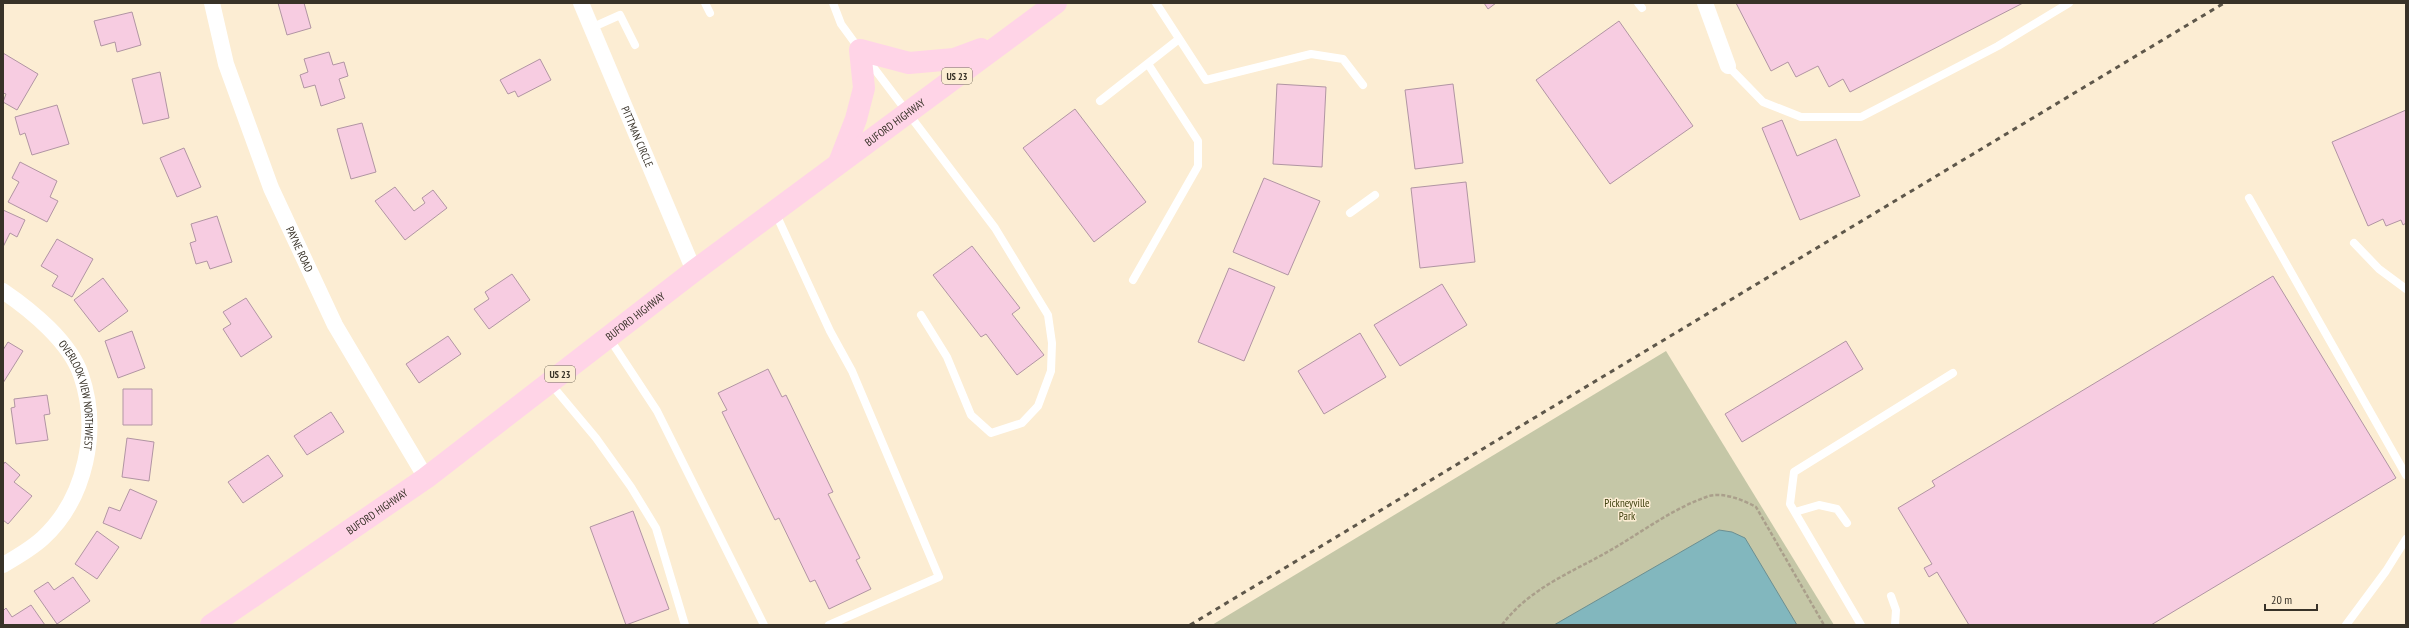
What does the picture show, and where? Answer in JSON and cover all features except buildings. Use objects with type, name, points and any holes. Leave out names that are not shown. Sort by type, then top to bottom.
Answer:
[{"type":"main road","name":"BUFORD HIGHWAY","points":[[214,624],[426,478],[694,271],[1056,3]]},
{"type":"main road","points":[[839,163],[856,119],[864,88],[860,50],[908,63],[954,59],[1007,39]]},
{"type":"street","name":"PAYNE ROAD","points":[[212,3],[226,64],[271,188],[335,326],[426,478]]},
{"type":"street","name":"PITTMAN CIRCLE","points":[[580,3],[694,271]]},
{"type":"street","points":[[1706,3],[1728,66]]},
{"type":"street","name":"OVERLOOK VIEW NORTHWEST","points":[[3,291],[40,319],[67,352],[81,374],[86,399],[89,427],[88,450],[83,473],[73,498],[44,538],[3,566]]},
{"type":"lane","points":[[705,3],[710,13]]},
{"type":"lane","points":[[833,3],[841,24],[995,228],[1048,315],[1052,343],[1051,371],[1038,406],[1022,423],[991,433],[972,415],[947,357],[921,315]]},
{"type":"lane","points":[[1156,3],[1206,80],[1311,54],[1343,59],[1363,85]]},
{"type":"lane","points":[[1728,66],[1763,102],[1802,117],[1861,117],[1998,46],[2069,3]]},
{"type":"lane","points":[[591,28],[620,15],[635,45]]},
{"type":"lane","points":[[1100,101],[1179,39]]},
{"type":"lane","points":[[1133,280],[1198,166],[1198,141],[1148,64]]},
{"type":"lane","points":[[1350,213],[1375,195]]},
{"type":"lane","points":[[2249,198],[2406,475]]},
{"type":"lane","points":[[774,211],[830,331],[852,371],[939,577],[829,625]]},
{"type":"lane","points":[[2354,243],[2379,269],[2406,289]]},
{"type":"lane","points":[[608,337],[657,412],[764,625]]},
{"type":"lane","points":[[1861,625],[1790,504],[1794,472],[1953,374]]},
{"type":"lane","points":[[550,382],[596,438],[631,487],[656,528],[685,625]]},
{"type":"lane","points":[[1795,512],[1819,505],[1837,509],[1847,523]]},
{"type":"lane","points":[[2345,624],[2386,571],[2406,539]]},
{"type":"lane","points":[[1891,596],[1896,610],[1895,625]]},
{"type":"path","points":[[1502,625],[1513,610],[1539,589],[1615,548],[1667,516],[1711,496],[1741,498],[1756,507],[1824,625]]},
{"type":"green space","name":"Pickneyville Park","points":[[1666,351],[1834,625],[1212,625]]},
{"type":"water","points":[[1719,530],[1732,532],[1745,538],[1797,625],[1554,625]]},
{"type":"railway","points":[[1190,625],[2224,3]]}]
